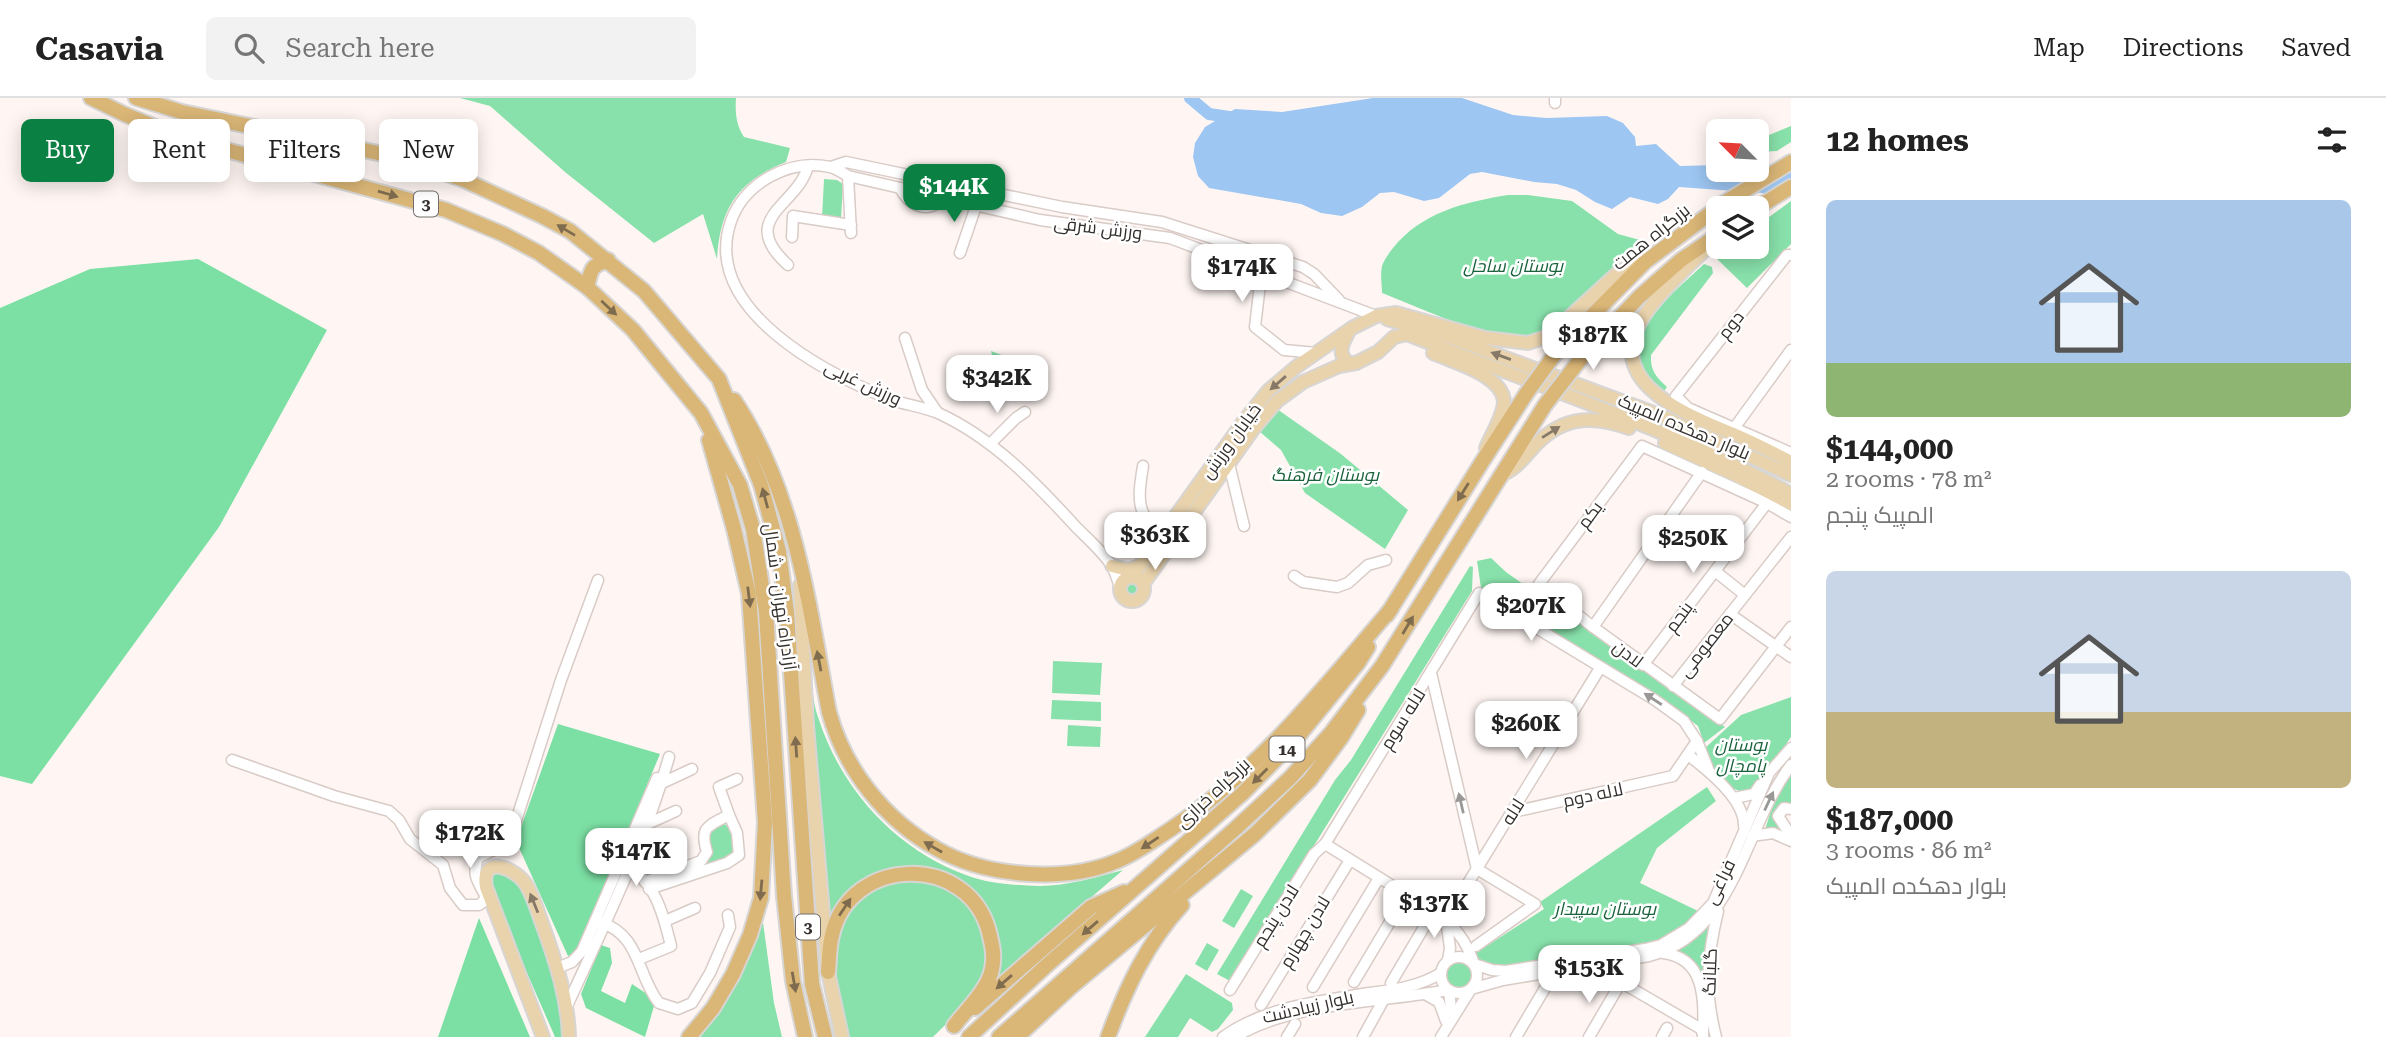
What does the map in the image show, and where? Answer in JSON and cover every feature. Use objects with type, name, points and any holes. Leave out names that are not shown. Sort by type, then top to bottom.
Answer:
[{"type":"highway","name":"آزادراه تهران - شمال","points":[[91,98],[179,137],[446,210],[503,234],[587,288],[633,330],[701,413],[740,485],[753,529],[766,612],[784,896],[793,981],[805,1037]]},
{"type":"highway","name":"آزادراه تهران - شمال","points":[[136,98],[182,112],[397,157],[461,179],[542,216],[570,231],[644,291],[719,379],[761,485],[779,551],[787,613],[812,984],[825,1037]]},
{"type":"highway","name":"بزرگراه همت","points":[[1526,394],[1558,350],[1645,262],[1724,203],[1791,162]]},
{"type":"highway","points":[[1769,201],[1791,187]]},
{"type":"highway","name":"بزرگراه همت","points":[[1500,475],[1545,405],[1583,356],[1639,297],[1681,260],[1706,244]]},
{"type":"highway","points":[[587,288],[594,265],[608,260]]},
{"type":"highway","points":[[719,379],[747,420],[777,481],[799,565],[834,733],[861,782],[896,820],[924,842],[951,857],[977,866],[1041,875],[1069,873],[1115,862],[1135,853],[1191,815],[1257,761],[1301,715],[1391,609]]},
{"type":"highway","name":"بزرگراه خرازی","points":[[969,1037],[1243,793],[1296,739],[1358,663],[1526,394]]},
{"type":"highway","points":[[690,1037],[713,1009],[733,974],[750,935],[761,898],[765,822],[749,594],[701,413]]},
{"type":"highway","name":"14","points":[[999,1037],[1226,837],[1290,778],[1331,733],[1382,666],[1500,475]]},
{"type":"highway","points":[[1017,1037],[1072,986],[1255,834],[1310,780],[1341,737],[1382,666]]},
{"type":"highway","points":[[1108,1037],[1120,1003],[1142,958],[1174,914],[1216,867]]},
{"type":"highway","points":[[828,972],[832,934],[839,916],[852,897],[874,880],[896,874],[918,874],[957,886],[977,907],[986,922],[993,951],[992,971],[981,991],[949,1032]]},
{"type":"highway","points":[[949,1032],[1091,907],[1138,886]]},
{"type":"main road","points":[[1706,249],[1648,310],[1631,347],[1632,358],[1644,382],[1668,405],[1791,462]]},
{"type":"main road","points":[[1376,316],[1396,313],[1408,315],[1485,338],[1528,343],[1549,336],[1620,271],[1645,262]]},
{"type":"main road","name":"خیابان ورزش","points":[[1137,580],[1143,563],[1260,401],[1296,367],[1352,328],[1376,316]]},
{"type":"main road","name":"بلوار دهکده المپیک","points":[[1376,316],[1452,338],[1659,415],[1791,475]]},
{"type":"main road","points":[[1352,328],[1341,350],[1348,363],[1356,363]]},
{"type":"main road","name":"بلوار دهکده المپیک","points":[[1394,337],[1407,334],[1656,430],[1791,494]]},
{"type":"main road","points":[[1394,337],[1474,370],[1491,380],[1500,390],[1504,402],[1482,462]]},
{"type":"main road","name":"خیابان ورزش","points":[[1137,580],[1277,401],[1303,382],[1378,352],[1394,337]]},
{"type":"main road","points":[[1315,355],[1328,360],[1329,367],[1323,373]]},
{"type":"main road","points":[[1500,475],[1509,473],[1542,437],[1562,425],[1579,420],[1602,420],[1674,447],[1791,504]]},
{"type":"main road","points":[[1112,566],[1128,570],[1143,563]]},
{"type":"main road","points":[[799,565],[807,726],[828,972],[842,1037]]},
{"type":"main road","points":[[1124,579],[1137,580],[1143,596],[1132,602],[1122,597],[1120,586],[1124,579]]},
{"type":"main road","points":[[543,1037],[486,891],[485,879],[488,871],[495,866],[503,866],[520,876],[533,900],[567,1006],[569,1037]]},
{"type":"street","points":[[831,167],[846,162],[1062,207],[1162,222],[1303,267],[1314,274],[1342,303]]},
{"type":"street","name":"ورزش شرقی","points":[[741,202],[758,183],[779,172],[808,166],[831,167],[848,176],[976,206],[1086,228],[1170,238],[1376,316]]},
{"type":"street","points":[[788,265],[770,246],[770,221],[777,208],[801,184],[808,166]]},
{"type":"street","points":[[792,237],[793,216],[850,229],[848,176]]},
{"type":"street","name":"ورزش غربی","points":[[741,202],[731,221],[727,259],[733,282],[748,308],[774,333],[845,379],[894,401],[937,413],[990,444],[1036,484],[1112,566],[1120,586]]},
{"type":"street","points":[[960,253],[976,206]]},
{"type":"street","name":"دوم","points":[[1735,427],[1688,408],[1676,396],[1789,255]]},
{"type":"street","points":[[1260,284],[1255,327],[1284,350],[1315,355]]},
{"type":"street","points":[[905,338],[922,390],[937,413]]},
{"type":"street","points":[[1791,350],[1735,427],[1791,453]]},
{"type":"street","points":[[990,444],[1025,412]]},
{"type":"street","name":"یکم","points":[[1539,584],[1642,446],[1702,472]]},
{"type":"street","points":[[1229,464],[1244,526]]},
{"type":"street","points":[[1143,466],[1139,491],[1141,510],[1152,528],[1163,536]]},
{"type":"street","points":[[1593,627],[1702,472],[1791,517]]},
{"type":"street","name":"پنجم","points":[[1643,665],[1767,503]]},
{"type":"street","name":"معصومی","points":[[1673,686],[1791,537]]},
{"type":"street","points":[[1294,576],[1303,582],[1337,587],[1348,583],[1368,565],[1386,560]]},
{"type":"street","points":[[1715,571],[1745,595]]},
{"type":"street","points":[[232,760],[334,796],[388,811],[399,820],[410,839],[443,864],[450,888],[463,905],[479,905],[484,901],[486,891],[474,869],[478,858],[508,841],[561,680],[598,580]]},
{"type":"street","name":"لادن","points":[[1539,584],[1643,665],[1720,719],[1776,646]]},
{"type":"street","name":"لاله سوم","points":[[1325,844],[1479,593],[1600,668]]},
{"type":"street","points":[[1730,614],[1791,657]]},
{"type":"street","points":[[1776,646],[1791,627]]},
{"type":"street","points":[[1600,668],[1655,699],[1684,721],[1697,741],[1709,771]]},
{"type":"street","name":"لاله","points":[[1446,919],[1600,668]]},
{"type":"street","points":[[1431,673],[1477,869],[1535,904],[1476,946]]},
{"type":"street","points":[[1697,741],[1688,755],[1709,771],[1734,798],[1743,813],[1748,834],[1773,833],[1791,838]]},
{"type":"street","name":"فراغی","points":[[1471,989],[1503,980],[1663,953],[1691,936],[1709,920],[1718,907],[1769,773],[1791,748]]},
{"type":"street","name":"لاله دوم","points":[[1513,812],[1674,776],[1688,755]]},
{"type":"street","points":[[567,1006],[600,922],[645,825],[669,757],[663,762],[625,866]]},
{"type":"street","name":"فراغی","points":[[1474,964],[1506,971],[1645,949],[1669,941],[1699,919],[1713,903],[1748,834],[1791,765]]},
{"type":"street","points":[[662,783],[692,769]]},
{"type":"street","points":[[1734,798],[1754,794],[1769,773]]},
{"type":"street","points":[[647,886],[727,863],[739,855],[737,832],[719,787],[737,779]]},
{"type":"street","points":[[1791,809],[1784,808],[1778,816],[1791,838]]},
{"type":"street","points":[[645,825],[676,811]]},
{"type":"street","points":[[647,886],[701,861],[707,852],[702,836],[704,830],[729,815]]},
{"type":"street","points":[[1325,844],[1446,919],[1467,944],[1477,974],[1471,989],[1443,1030]]},
{"type":"street","name":"لادن پنجم","points":[[1230,990],[1314,854],[1325,844]]},
{"type":"street","name":"لادن چهارم","points":[[1261,1005],[1350,860]]},
{"type":"street","points":[[625,866],[647,886],[662,909],[671,946],[639,959]]},
{"type":"street","points":[[1313,987],[1379,878]]},
{"type":"street","points":[[1354,982],[1406,895]]},
{"type":"street","name":"گلبانگ","points":[[1716,1037],[1710,1014],[1707,967],[1718,907]]},
{"type":"street","points":[[665,921],[695,908]]},
{"type":"street","points":[[1399,989],[1433,912]]},
{"type":"street","points":[[600,922],[627,941],[639,959],[655,998],[672,1009],[683,1008],[692,1003],[701,991],[718,960],[730,927],[729,915]]},
{"type":"street","points":[[1399,989],[1421,984],[1441,973],[1448,960],[1450,948],[1446,919]]},
{"type":"street","points":[[557,968],[579,956],[600,922]]},
{"type":"street","name":"گلبانگ","points":[[1663,953],[1683,960],[1699,977],[1703,1003],[1702,1035]]},
{"type":"street","points":[[1448,960],[1465,958],[1474,964]]},
{"type":"street","points":[[1441,973],[1449,990],[1451,1009],[1443,1030]]},
{"type":"street","points":[[1516,1037],[1551,978]]},
{"type":"street","points":[[1589,1037],[1620,987],[1702,1035]]},
{"type":"street","points":[[1399,989],[1432,996],[1439,1002],[1443,1030]]},
{"type":"street","name":"بلوار زیبادشت","points":[[1235,1037],[1256,1026],[1298,1013],[1384,999],[1399,989]]},
{"type":"street","name":"بلوار زیبادشت","points":[[1223,1037],[1237,1027],[1272,1012],[1319,1001],[1399,989]]},
{"type":"street","points":[[1424,994],[1449,990],[1460,993],[1471,989]]},
{"type":"street","points":[[1363,1037],[1384,999]]},
{"type":"street","points":[[1287,1037],[1295,1024]]},
{"type":"green space","points":[[460,98],[736,98],[739,128],[744,137],[790,148],[786,162],[755,178],[735,198],[722,225],[717,259],[703,214],[654,243],[565,172],[490,106]]},
{"type":"green space","points":[[1791,126],[1791,142],[1777,151],[1769,151],[1769,135]]},
{"type":"green space","points":[[824,179],[837,180],[843,184],[841,219],[822,218]]},
{"type":"green space","name":"بوستان ساحل","points":[[1508,195],[1572,201],[1618,234],[1640,240],[1568,312],[1536,334],[1521,338],[1508,338],[1473,328],[1382,293],[1381,273],[1384,261],[1393,248],[1417,226],[1460,205]]},
{"type":"green space","points":[[1791,201],[1791,244],[1747,288],[1717,259],[1769,259],[1769,217]]},
{"type":"green space","points":[[198,259],[327,330],[219,527],[32,784],[0,776],[0,308],[90,269]]},
{"type":"green space","points":[[1704,264],[1712,267],[1713,273],[1651,355],[1654,373],[1667,387],[1662,394],[1642,368],[1639,353],[1642,338],[1658,310]]},
{"type":"green space","points":[[991,351],[1007,357],[999,372],[996,372]]},
{"type":"green space","name":"بوستان فرهنگ","points":[[1277,409],[1341,454],[1408,510],[1385,549],[1305,493],[1281,450],[1259,431]]},
{"type":"green space","points":[[1491,558],[1506,572],[1725,727],[1704,743],[1698,726],[1658,696],[1481,588],[1477,561]]},
{"type":"green space","points":[[1470,566],[1473,567],[1472,591],[1230,981],[1217,974],[1335,780],[1351,760]]},
{"type":"green space","points":[[1132,578],[1140,581],[1143,589],[1140,597],[1132,600],[1124,597],[1121,589],[1124,581]]},
{"type":"green space","points":[[1053,661],[1102,663],[1100,695],[1052,693]]},
{"type":"green space","points":[[811,680],[818,717],[828,743],[856,792],[894,833],[940,864],[984,880],[1040,886],[1081,881],[1123,870],[993,982],[989,916],[915,868],[887,869],[875,874],[843,901],[828,923]]},
{"type":"green space","name":"بوستان پامچال","points":[[1791,697],[1791,737],[1757,787],[1751,793],[1727,784],[1717,772],[1705,748],[1741,715]]},
{"type":"green space","points":[[1052,700],[1101,702],[1101,721],[1051,719]]},
{"type":"green space","points":[[558,724],[660,754],[577,952],[568,956],[516,841]]},
{"type":"green space","points":[[1068,725],[1101,727],[1100,747],[1067,746]]},
{"type":"green space","points":[[1791,769],[1791,805],[1780,807],[1786,832],[1765,830],[1773,804]]},
{"type":"green space","name":"بوستان سپیدار","points":[[1707,787],[1716,801],[1657,848],[1640,883],[1700,912],[1688,922],[1669,935],[1647,944],[1498,969],[1480,962],[1472,949],[1479,945],[1482,949],[1544,909],[1540,902]]},
{"type":"green space","points":[[721,823],[732,827],[738,849],[721,862],[701,865],[709,846],[708,831]]},
{"type":"green space","points":[[498,870],[523,892],[539,928],[556,984],[564,1037],[555,1037],[492,893],[491,873]]},
{"type":"green space","points":[[904,880],[940,886],[961,899],[969,908],[982,930],[985,942],[986,966],[982,978],[967,1002],[933,1037],[847,1037],[835,975],[839,935],[847,917],[859,901],[881,887]]},
{"type":"green space","points":[[1241,889],[1253,896],[1234,928],[1222,921]]},
{"type":"green space","points":[[762,915],[774,1003],[782,1037],[699,1037],[737,979],[751,949]]},
{"type":"green space","points":[[479,918],[530,1037],[438,1037]]},
{"type":"green space","points":[[1712,920],[1703,975],[1692,960],[1671,951],[1703,930]]},
{"type":"green space","points":[[1207,943],[1219,950],[1207,971],[1195,964]]},
{"type":"green space","points":[[601,945],[610,948],[612,963],[601,991],[625,1003],[632,984],[647,994],[654,1006],[645,1037],[586,1008],[581,994]]},
{"type":"green space","points":[[1459,962],[1468,966],[1472,975],[1468,984],[1459,988],[1450,984],[1446,975],[1450,966]]},
{"type":"green space","points":[[1186,974],[1232,1003],[1233,1010],[1218,1029],[1212,1032],[1190,1018],[1178,1037],[1145,1037]]},
{"type":"water","points":[[1373,98],[1462,98],[1513,115],[1546,118],[1607,116],[1623,123],[1635,137],[1636,146],[1656,144],[1680,166],[1706,165],[1706,182],[1769,182],[1769,168],[1791,171],[1791,195],[1679,187],[1668,199],[1658,204],[1630,197],[1612,209],[1576,190],[1557,184],[1482,172],[1470,174],[1439,198],[1424,201],[1394,192],[1380,193],[1362,207],[1342,216],[1321,213],[1301,204],[1209,188],[1198,176],[1193,157],[1195,143],[1205,127],[1235,109],[1282,112]]},
{"type":"waterway","points":[[1190,98],[1209,114],[1236,118]]}]
